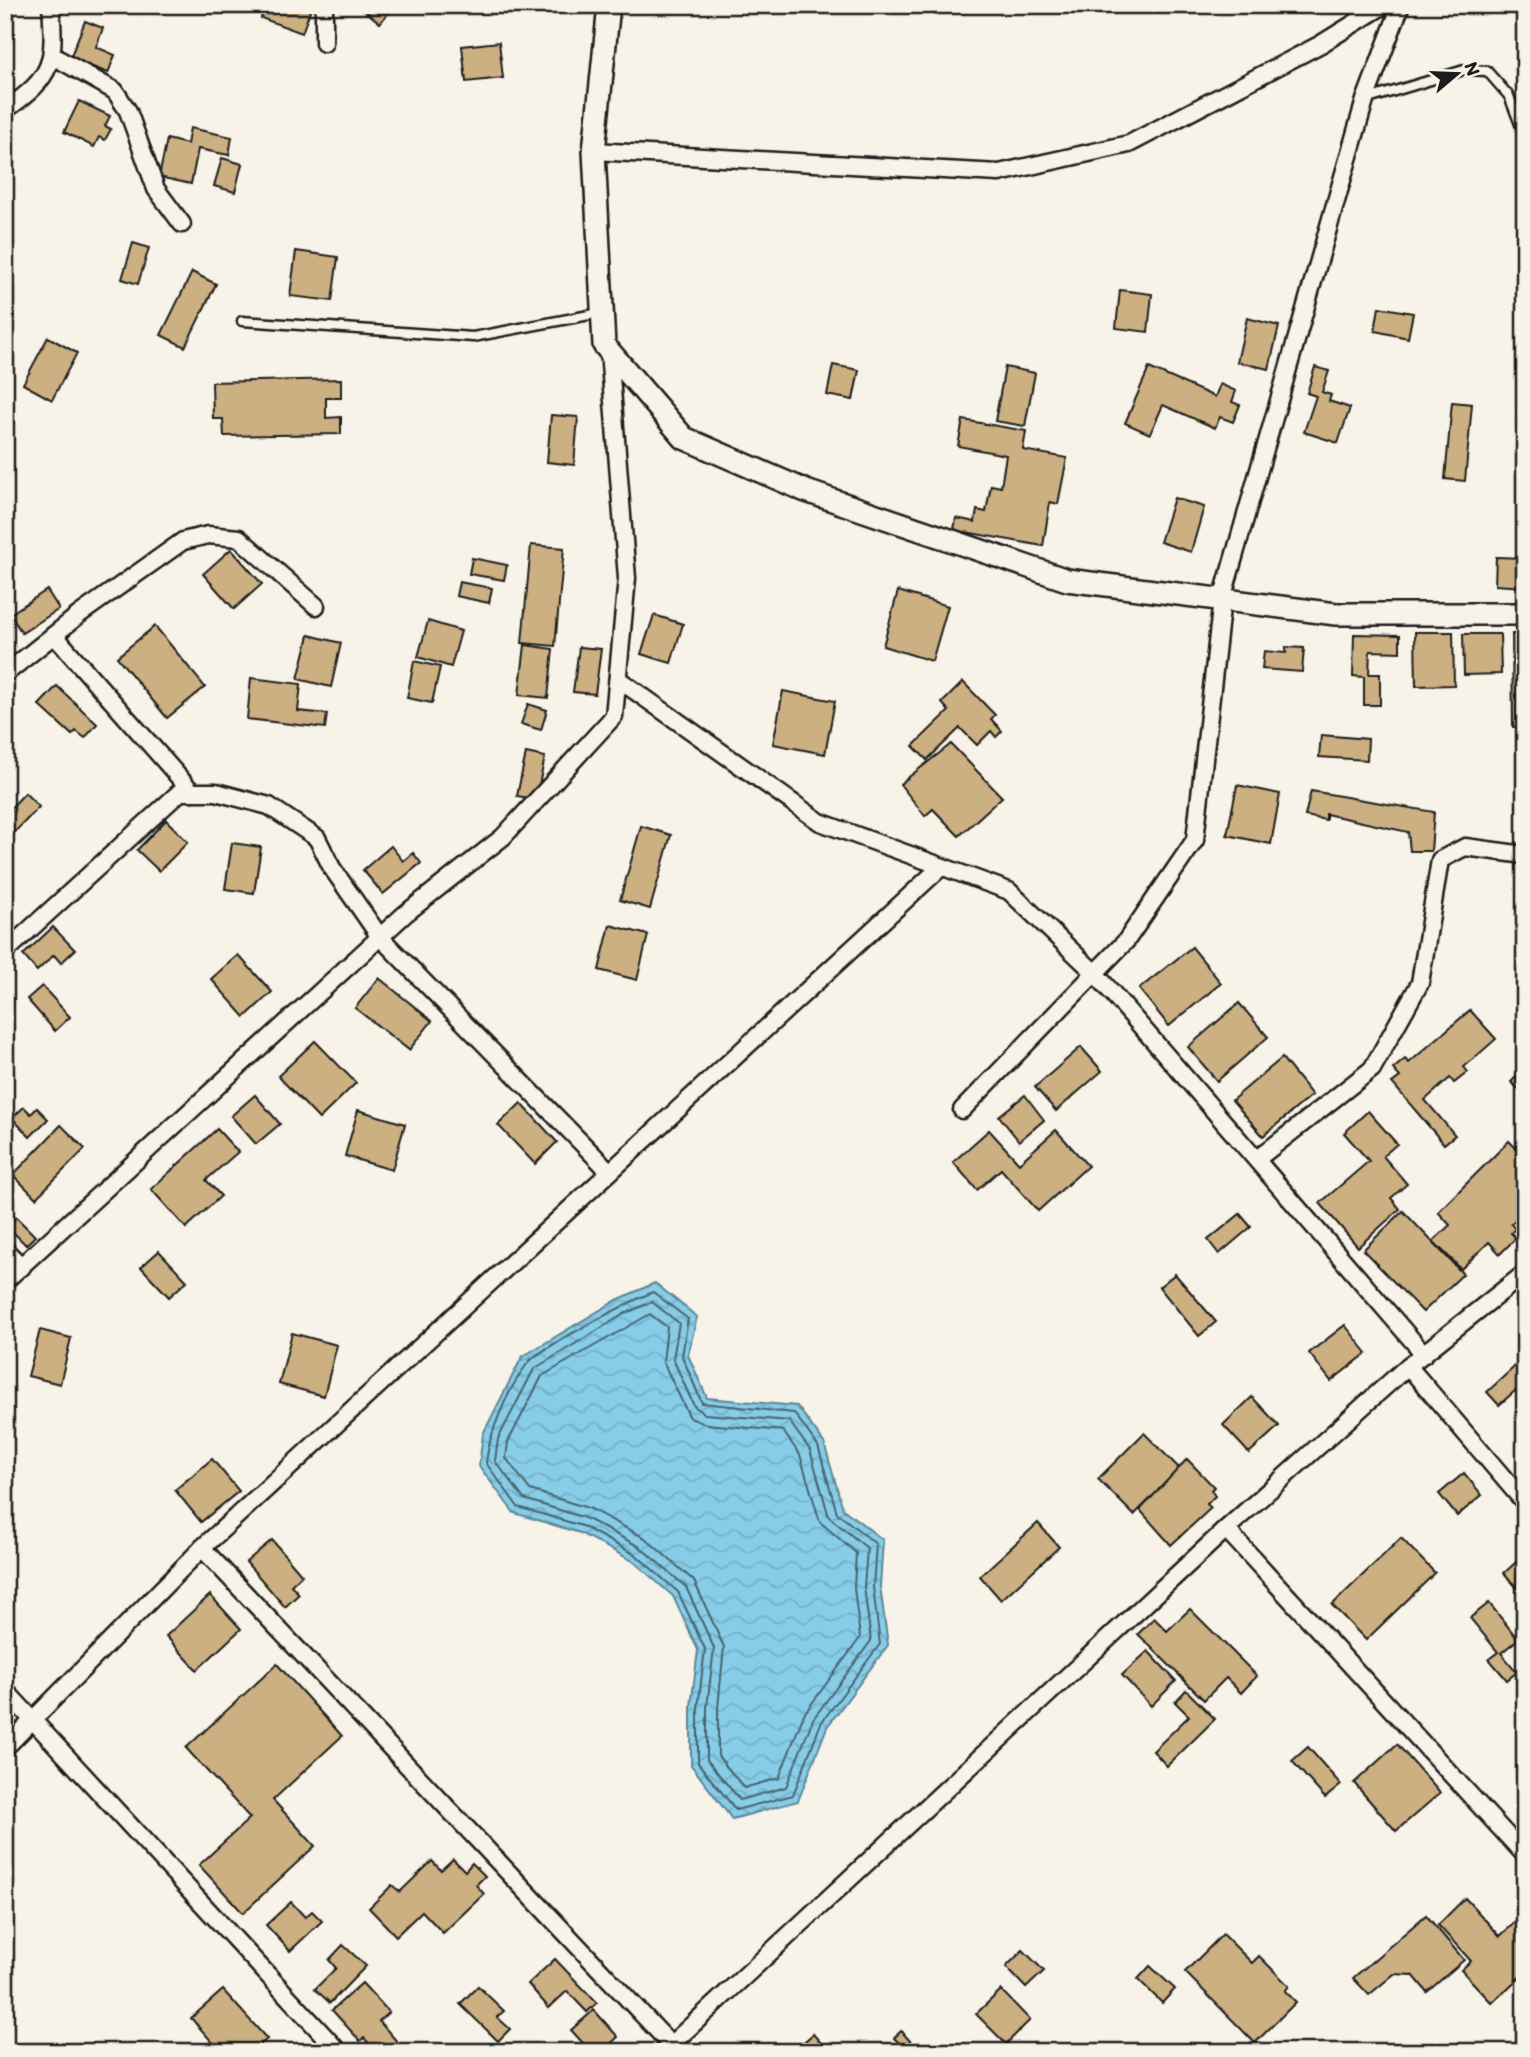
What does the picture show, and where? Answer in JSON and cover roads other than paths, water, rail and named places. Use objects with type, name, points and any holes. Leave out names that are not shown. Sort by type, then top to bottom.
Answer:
[{"type":"street","points":[[5,110],[43,78],[53,56],[51,5]]},
{"type":"street","points":[[324,5],[324,43]]},
{"type":"street","points":[[609,5],[594,151],[604,345],[684,438],[806,491],[1067,580],[1336,614],[1525,614]]},
{"type":"street","points":[[594,151],[999,173],[1129,144],[1321,44],[1384,5]]},
{"type":"street","points":[[962,1110],[1126,941],[1195,840],[1222,599],[1365,100],[1401,5]]},
{"type":"street","points":[[53,56],[115,91],[128,111],[156,189],[182,224]]},
{"type":"street","points":[[5,1281],[380,937],[503,837],[614,716],[627,578],[609,351]]},
{"type":"street","points":[[5,674],[183,541],[208,534],[239,538],[316,606]]},
{"type":"street","points":[[54,635],[192,792]]},
{"type":"street","points":[[618,679],[820,822],[1009,891],[1095,973],[1424,1353]]},
{"type":"street","points":[[5,952],[180,792],[216,792],[269,806],[317,838],[332,868],[380,937],[610,1171]]},
{"type":"street","points":[[1257,1159],[1372,1069],[1420,983],[1440,859],[1465,847],[1525,855]]},
{"type":"street","points":[[5,1748],[202,1548],[941,867]]},
{"type":"street","points":[[5,1250],[22,1267]]},
{"type":"street","points":[[202,1548],[670,2049],[1226,1529],[1408,1366],[1525,1273]]},
{"type":"street","points":[[1408,1366],[1525,1503]]},
{"type":"street","points":[[1226,1529],[1525,1855]]},
{"type":"street","points":[[5,1690],[339,2052]]},
{"type":"lane","points":[[1365,100],[1464,70],[1488,71],[1509,96],[1525,137]]},
{"type":"lane","points":[[242,321],[473,337],[526,329],[602,312]]},
{"type":"water","points":[[655,1283],[697,1317],[688,1355],[707,1398],[797,1406],[824,1443],[843,1509],[883,1540],[880,1586],[888,1645],[827,1727],[798,1801],[732,1819],[691,1765],[691,1706],[698,1650],[673,1596],[633,1561],[580,1533],[514,1513],[479,1466],[483,1434],[522,1357],[617,1300]]}]
